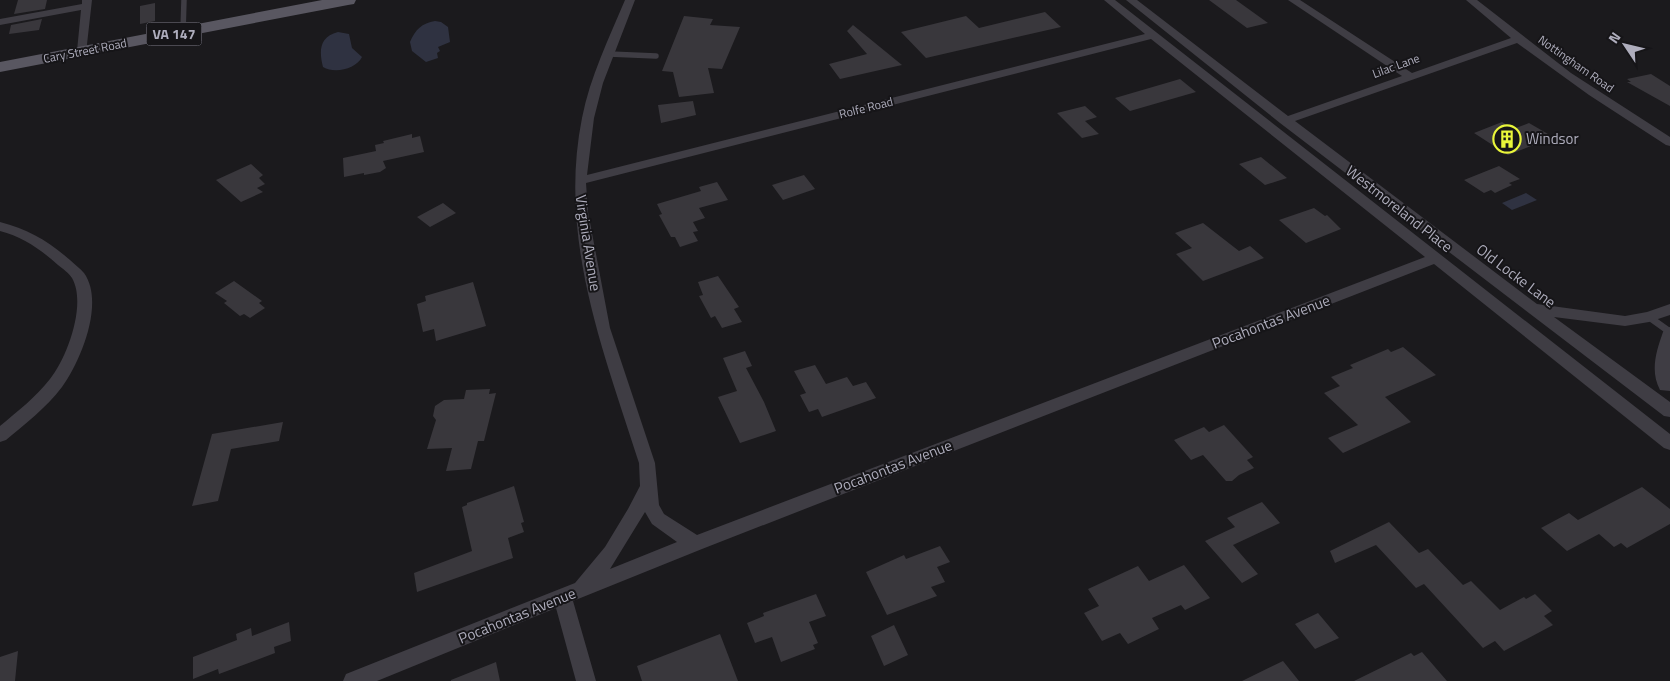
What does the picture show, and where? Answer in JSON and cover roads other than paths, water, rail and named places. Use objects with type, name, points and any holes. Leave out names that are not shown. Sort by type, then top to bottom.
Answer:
[{"type":"main road","name":"Cary Street Road","points":[[0,67],[348,0]]},
{"type":"street","name":"Virginia Avenue","points":[[630,0],[597,83],[588,118],[580,181],[581,212],[603,328],[648,463],[650,506],[658,520],[678,534],[696,543]]},
{"type":"street","name":"Westmoreland Place","points":[[1109,0],[1670,443]]},
{"type":"street","name":"Old Locke Lane","points":[[1131,0],[1284,121],[1531,308],[1670,410]]},
{"type":"street","points":[[1293,0],[1408,76]]},
{"type":"street","name":"Nottingham Road","points":[[1471,0],[1517,40],[1578,84],[1670,142]]},
{"type":"street","points":[[0,22],[87,3],[82,51]]},
{"type":"street","name":"Rolfe Road","points":[[580,181],[1153,35]]},
{"type":"street","name":"Lilac Lane","points":[[1284,121],[1408,76],[1517,40]]},
{"type":"street","points":[[0,226],[17,231],[43,244],[78,275],[83,288],[83,326],[72,357],[56,383],[33,408],[0,435]]},
{"type":"street","name":"Pocahontas Avenue","points":[[353,681],[696,543],[1435,258]]},
{"type":"street","points":[[1531,308],[1606,320],[1630,321],[1649,317],[1670,308]]},
{"type":"street","points":[[1652,396],[1668,388],[1660,358],[1670,332]]},
{"type":"street","name":"Virginia Avenue","points":[[570,595],[599,570],[615,548],[633,519],[648,487]]},
{"type":"street","points":[[570,595],[586,681]]},
{"type":"lane","points":[[183,32],[184,0]]},
{"type":"lane","points":[[609,54],[656,56]]},
{"type":"lane","points":[[1649,317],[1670,332]]},
{"type":"water","points":[[441,22],[448,27],[450,42],[438,47],[440,51],[437,53],[438,58],[426,62],[412,51],[410,42],[420,28],[426,23]]},
{"type":"water","points":[[338,32],[349,34],[352,48],[362,57],[355,65],[345,69],[328,69],[323,67],[322,45],[327,37]]},
{"type":"water","points":[[1526,193],[1537,200],[1512,210],[1502,203]]},
{"type":"place","name":"Windsor","points":[[1507,139]]}]
